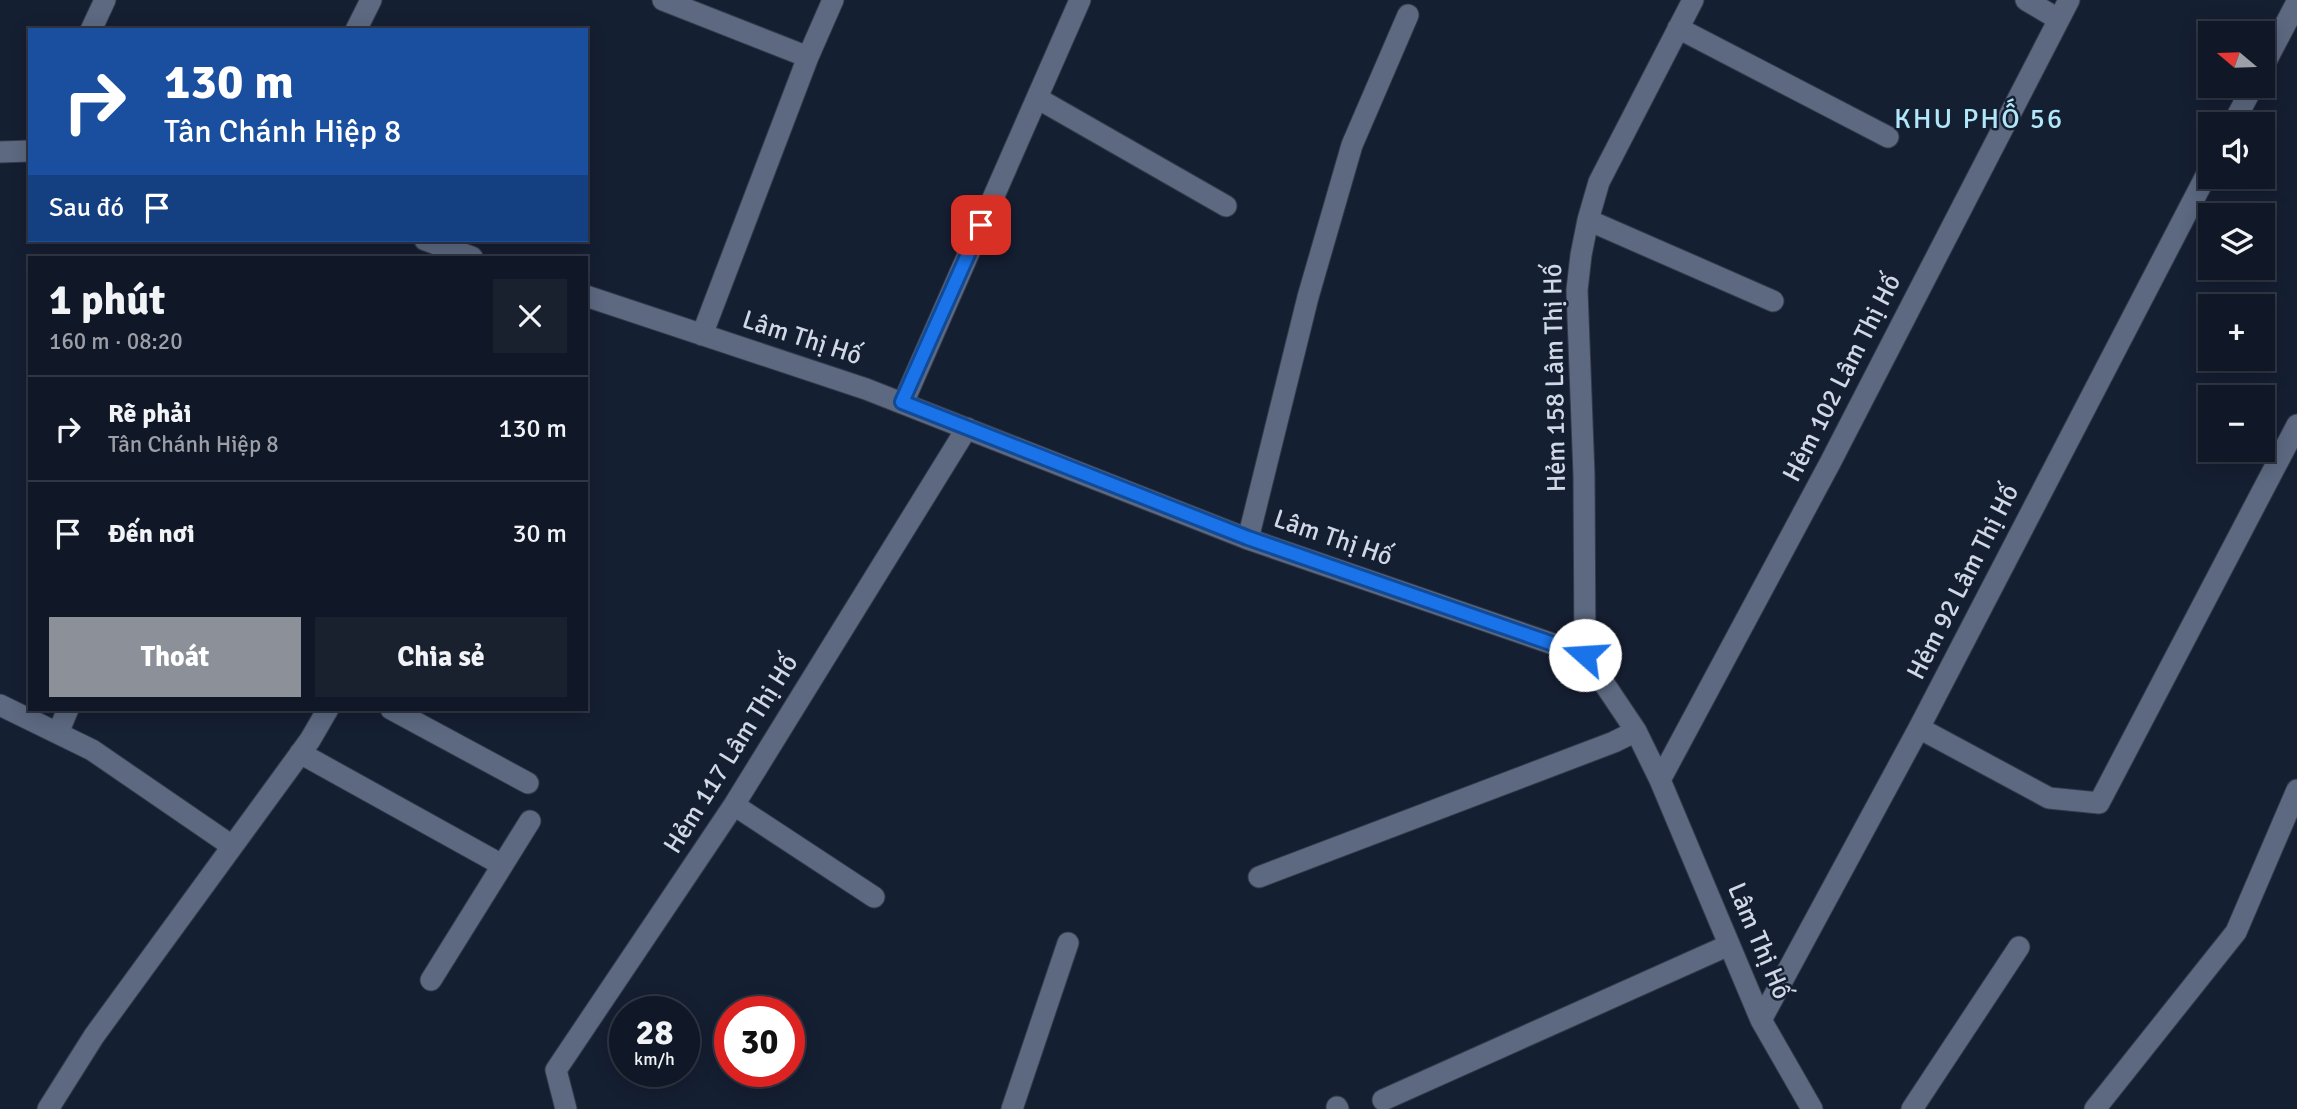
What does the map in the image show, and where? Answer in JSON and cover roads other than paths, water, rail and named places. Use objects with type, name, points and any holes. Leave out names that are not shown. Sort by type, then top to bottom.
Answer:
[{"type":"street","points":[[92,28],[105,0]]},
{"type":"street","points":[[357,28],[371,0]]},
{"type":"street","points":[[663,0],[808,57]]},
{"type":"street","points":[[702,335],[808,57],[833,0]]},
{"type":"street","points":[[902,402],[1080,0]]},
{"type":"street","name":"Hẻm 158 Lâm Thị Hố","points":[[1585,655],[1584,475],[1577,290],[1581,255],[1599,182],[1693,0]]},
{"type":"street","points":[[2026,0],[2058,19]]},
{"type":"street","name":"Hẻm 102 Lâm Thị Hố","points":[[1660,780],[1830,463],[2068,0]]},
{"type":"street","points":[[2275,44],[2297,2]]},
{"type":"street","points":[[1248,538],[1308,297],[1352,145],[1408,15]]},
{"type":"street","points":[[1678,28],[1888,136]]},
{"type":"street","points":[[1037,98],[1226,205]]},
{"type":"street","points":[[0,152],[28,151]]},
{"type":"street","name":"Hẻm 92 Lâm Thị Hố","points":[[1761,1020],[1919,728],[2199,189]]},
{"type":"street","points":[[1588,220],[1773,301]]},
{"type":"street","points":[[431,242],[469,256]]},
{"type":"street","name":"Lâm Thị Hố","points":[[588,297],[902,402],[1248,538],[1585,655],[1636,731],[1660,780],[1761,1020],[1812,1109]]},
{"type":"street","points":[[1919,728],[2049,798],[2099,803],[2297,425]]},
{"type":"street","name":"Hẻm 117 Lâm Thị Hố","points":[[566,1109],[555,1070],[734,805],[967,428]]},
{"type":"street","points":[[0,705],[92,750],[232,846]]},
{"type":"street","points":[[58,733],[67,711]]},
{"type":"street","points":[[48,1109],[94,1036],[300,753],[327,711]]},
{"type":"street","points":[[395,711],[528,783]]},
{"type":"street","points":[[1259,877],[1602,747],[1636,731]]},
{"type":"street","points":[[300,753],[502,865]]},
{"type":"street","points":[[2095,1109],[2236,932],[2297,790]]},
{"type":"street","points":[[734,805],[874,897]]},
{"type":"street","points":[[431,980],[530,821]]},
{"type":"street","points":[[1012,1109],[1068,943]]},
{"type":"street","points":[[1383,1100],[1730,944]]},
{"type":"street","points":[[1912,1109],[2019,947]]},
{"type":"district","name":"KHU PHỐ 56","points":[[1979,119]]}]
